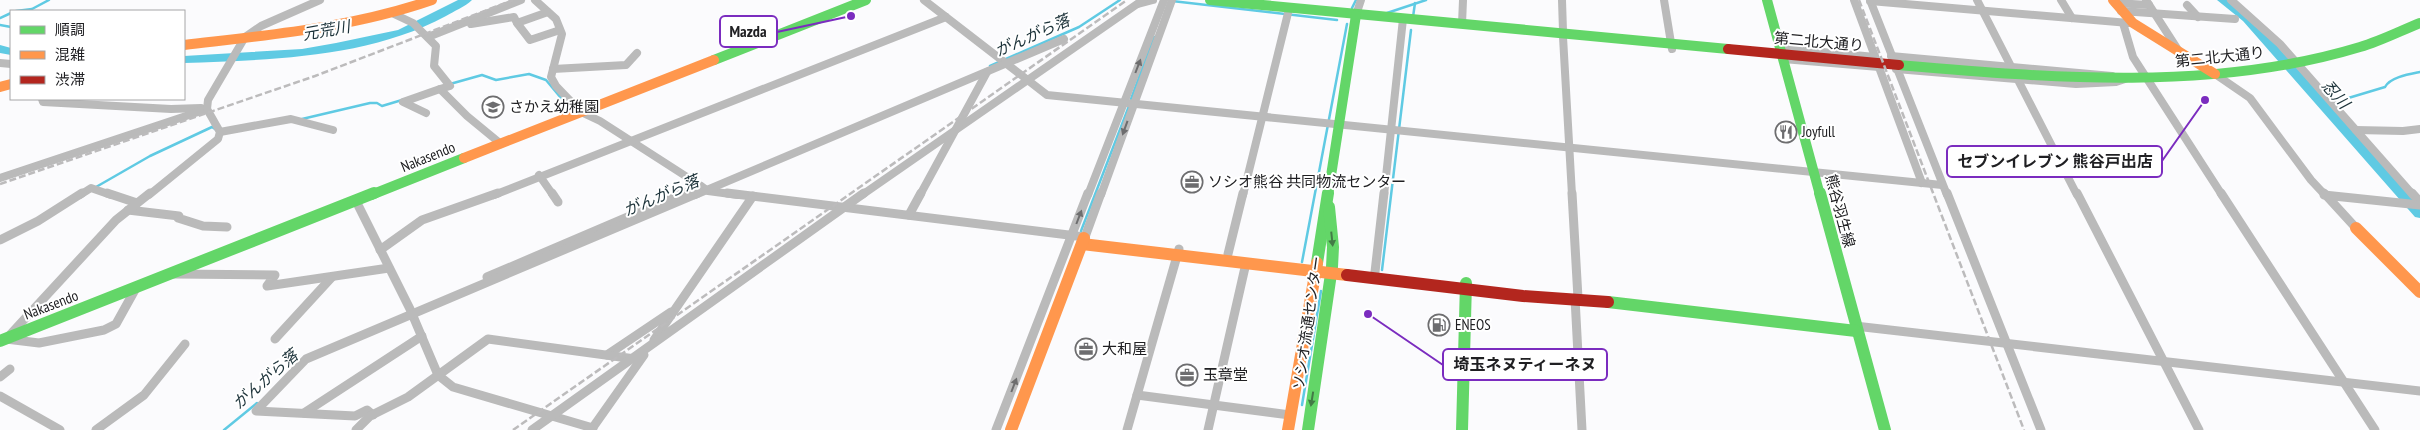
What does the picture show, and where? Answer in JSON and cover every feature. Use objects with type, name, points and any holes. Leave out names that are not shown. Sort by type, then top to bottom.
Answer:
[{"type":"main road","points":[[185,46],[348,24],[394,14],[432,0]]},
{"type":"main road","name":"Nakasendo","points":[[3,340],[866,0]]},
{"type":"main road","name":"第二北大通り","points":[[1210,0],[1268,4],[1289,9],[1985,72],[2125,79],[2215,74],[2284,66],[2359,48],[2420,23]]},
{"type":"main road","name":"熊谷羽生線","points":[[1767,0],[1855,328],[1885,430]]},
{"type":"main road","points":[[2116,5],[2128,23],[2215,74]]},
{"type":"main road","points":[[1288,430],[1316,268],[1327,190],[1331,123],[1356,15]]},
{"type":"main road","points":[[1467,25],[1781,54]]},
{"type":"main road","points":[[1513,29],[1563,34]]},
{"type":"main road","name":"ソシオ流通センター","points":[[1308,430],[1332,270],[1333,247],[1327,190]]},
{"type":"main road","points":[[2356,228],[2420,292]]},
{"type":"main road","points":[[1012,430],[1083,240],[1246,263],[1316,268]]},
{"type":"main road","points":[[1178,252],[1228,254],[1316,268],[1466,285]]},
{"type":"main road","points":[[1332,270],[1375,272],[1466,285],[1523,296],[1558,296],[1855,328]]},
{"type":"main road","points":[[1462,430],[1466,285]]},
{"type":"street","points":[[3,340],[116,220],[208,149],[218,139],[220,132],[207,108],[215,86],[245,37],[261,26],[320,0]]},
{"type":"street","points":[[428,37],[521,0]]},
{"type":"street","points":[[535,0],[556,19],[562,34],[551,77],[556,86],[581,112],[600,120],[704,189],[846,208],[1072,234],[1083,240],[1172,0]]},
{"type":"street","points":[[924,0],[1047,95],[1942,184]]},
{"type":"street","points":[[532,430],[636,359],[650,346],[956,128],[1028,81],[1140,2],[1154,0]]},
{"type":"street","points":[[996,430],[1164,0]]},
{"type":"street","points":[[1356,15],[1361,0]]},
{"type":"street","points":[[1463,0],[1467,25]]},
{"type":"street","points":[[1562,0],[1582,430]]},
{"type":"street","points":[[1664,0],[1672,44]]},
{"type":"street","points":[[1854,0],[1922,182]]},
{"type":"street","points":[[2041,430],[1870,0],[2128,23],[2133,56],[2146,78],[2375,430]]},
{"type":"street","points":[[1978,0],[2199,430]]},
{"type":"street","points":[[2060,0],[2072,18]]},
{"type":"street","points":[[2232,0],[2251,16],[2297,63],[2419,204]]},
{"type":"street","points":[[2116,5],[2148,3],[2180,54]]},
{"type":"street","points":[[2116,5],[2154,14],[2235,19]]},
{"type":"street","points":[[2187,5],[2198,17]]},
{"type":"street","points":[[1228,254],[1289,9]]},
{"type":"street","points":[[517,23],[548,12]]},
{"type":"street","points":[[394,14],[413,23],[436,46],[434,66],[444,76],[450,86],[403,102],[426,114]]},
{"type":"street","points":[[459,25],[514,17],[530,40],[560,30]]},
{"type":"street","points":[[380,250],[422,220],[468,204],[946,17]]},
{"type":"street","points":[[1375,272],[1393,129],[1403,19]]},
{"type":"street","points":[[373,415],[367,410],[355,416],[256,411],[306,360],[412,312],[987,72],[1064,38]]},
{"type":"street","points":[[2159,40],[2174,42]]},
{"type":"street","points":[[553,70],[626,65],[637,53]]},
{"type":"street","points":[[1781,54],[1875,57]]},
{"type":"street","points":[[1781,54],[1879,68]]},
{"type":"street","points":[[1891,56],[2012,68],[2083,72],[2125,79]]},
{"type":"street","points":[[1896,69],[2076,84],[2116,82],[2125,79]]},
{"type":"street","points":[[909,215],[987,72]]},
{"type":"street","points":[[2215,74],[2250,98],[2324,196],[2356,228]]},
{"type":"street","points":[[440,89],[467,116],[501,144]]},
{"type":"street","points":[[42,100],[43,102],[53,103],[171,109],[207,108]]},
{"type":"street","points":[[0,178],[207,108]]},
{"type":"street","points":[[220,132],[291,120],[308,122],[333,130]]},
{"type":"street","points":[[2356,130],[2403,131],[2420,129]]},
{"type":"street","points":[[539,175],[558,202]]},
{"type":"street","points":[[0,240],[38,221],[91,188],[137,203]]},
{"type":"street","points":[[650,346],[753,196]]},
{"type":"street","points":[[2324,196],[2419,204]]},
{"type":"street","points":[[356,201],[412,312],[438,375],[453,387],[592,429],[636,359]]},
{"type":"street","points":[[128,210],[179,216],[178,218],[203,226],[227,227]]},
{"type":"street","points":[[1127,430],[1178,252]]},
{"type":"street","points":[[1208,430],[1246,263]]},
{"type":"street","points":[[171,274],[275,275],[267,286],[389,268]]},
{"type":"street","points":[[275,339],[332,276]]},
{"type":"street","points":[[3,340],[38,343],[104,330],[116,324],[136,288]]},
{"type":"street","points":[[606,355],[676,308]]},
{"type":"street","points":[[1855,328],[2006,343],[2420,390]]},
{"type":"street","points":[[304,413],[422,336]]},
{"type":"street","points":[[356,430],[373,415],[408,397],[488,339],[636,359]]},
{"type":"street","points":[[96,430],[144,395],[185,344]]},
{"type":"street","points":[[0,377],[10,369]]},
{"type":"street","points":[[1137,395],[1290,415]]},
{"type":"street","points":[[0,396],[60,430]]},
{"type":"waterway","points":[[24,10],[32,9],[49,0]]},
{"type":"waterway","name":"元荒川","points":[[185,60],[302,53],[336,47],[401,33],[426,22],[466,0]]},
{"type":"waterway","name":"がんがら落","points":[[990,66],[1079,27],[1120,0]]},
{"type":"waterway","points":[[1352,8],[1356,0]]},
{"type":"waterway","name":"がんがら落","points":[[1415,4],[1426,0]]},
{"type":"waterway","name":"忍川","points":[[2223,0],[2247,19],[2420,214]]},
{"type":"waterway","name":"がんがら落","points":[[1172,1],[1337,20]]},
{"type":"waterway","name":"がんがら落","points":[[1387,13],[1415,4]]},
{"type":"waterway","points":[[1413,17],[1415,4]]},
{"type":"waterway","points":[[0,18],[10,13]]},
{"type":"waterway","points":[[1302,262],[1347,24]]},
{"type":"waterway","points":[[0,25],[10,27]]},
{"type":"waterway","points":[[1382,270],[1411,30]]},
{"type":"waterway","points":[[1131,99],[1154,37]]},
{"type":"waterway","name":"元荒川","points":[[0,49],[10,52]]},
{"type":"waterway","points":[[2332,101],[2385,87],[2396,78],[2420,72]]},
{"type":"waterway","points":[[450,84],[482,75],[496,80],[529,74],[546,80],[566,104],[571,104]]},
{"type":"waterway","points":[[302,119],[370,103],[377,103],[382,106],[402,100]]},
{"type":"waterway","points":[[576,104],[588,104]]},
{"type":"waterway","points":[[1081,231],[1129,106]]},
{"type":"waterway","points":[[96,187],[150,156],[212,127],[218,131]]},
{"type":"waterway","points":[[1302,405],[1321,291]]},
{"type":"waterway","name":"がんがら落","points":[[224,430],[257,403]]},
{"type":"railway","points":[[0,184],[315,76],[513,0]]},
{"type":"railway","points":[[513,430],[1127,0]]},
{"type":"railway","points":[[1859,0],[2024,430]]},
{"type":"traffic: fast","points":[[714,60],[866,0]]},
{"type":"traffic: fast","points":[[1210,0],[1728,49]]},
{"type":"traffic: fast","points":[[1767,0],[1885,430]]},
{"type":"traffic: fast","points":[[1317,263],[1356,15]]},
{"type":"traffic: fast","points":[[1899,65],[2070,77],[2185,76],[2241,71],[2297,62],[2362,47],[2420,23]]},
{"type":"traffic: fast","points":[[0,341],[464,158]]},
{"type":"traffic: fast","points":[[1308,430],[1332,267],[1333,247],[1329,207]]},
{"type":"traffic: fast","points":[[1462,430],[1466,283]]},
{"type":"traffic: fast","points":[[1608,302],[1856,331]]},
{"type":"traffic: slow","points":[[185,45],[341,25],[371,19],[432,0]]},
{"type":"traffic: slow","points":[[2113,0],[2133,23],[2215,74]]},
{"type":"traffic: slow","points":[[464,158],[714,60]]},
{"type":"traffic: slow","points":[[0,87],[10,84]]},
{"type":"traffic: slow","points":[[2356,228],[2420,292]]},
{"type":"traffic: slow","points":[[1011,430],[1084,238]]},
{"type":"traffic: slow","points":[[1082,244],[1347,275]]},
{"type":"traffic: slow","points":[[1288,430],[1317,263]]},
{"type":"traffic: jam","points":[[1728,49],[1899,65]]},
{"type":"traffic: jam","points":[[1347,275],[1523,296],[1608,302]]},
{"type":"place","name":"Mazda","points":[[851,16]]},
{"type":"place","name":"セブンイレブン 熊谷戸出店","points":[[2205,100]]},
{"type":"place","name":"さかえ幼稚園","points":[[493,107]]},
{"type":"place","name":"Joyfull","points":[[1786,132]]},
{"type":"place","name":"ソシオ熊谷 共同物流センター","points":[[1192,182]]},
{"type":"place","name":"埼玉ネヌティーネヌ","points":[[1368,314]]},
{"type":"place","name":"ENEOS","points":[[1439,325]]},
{"type":"place","name":"大和屋","points":[[1086,349]]},
{"type":"place","name":"玉章堂","points":[[1187,375]]}]
